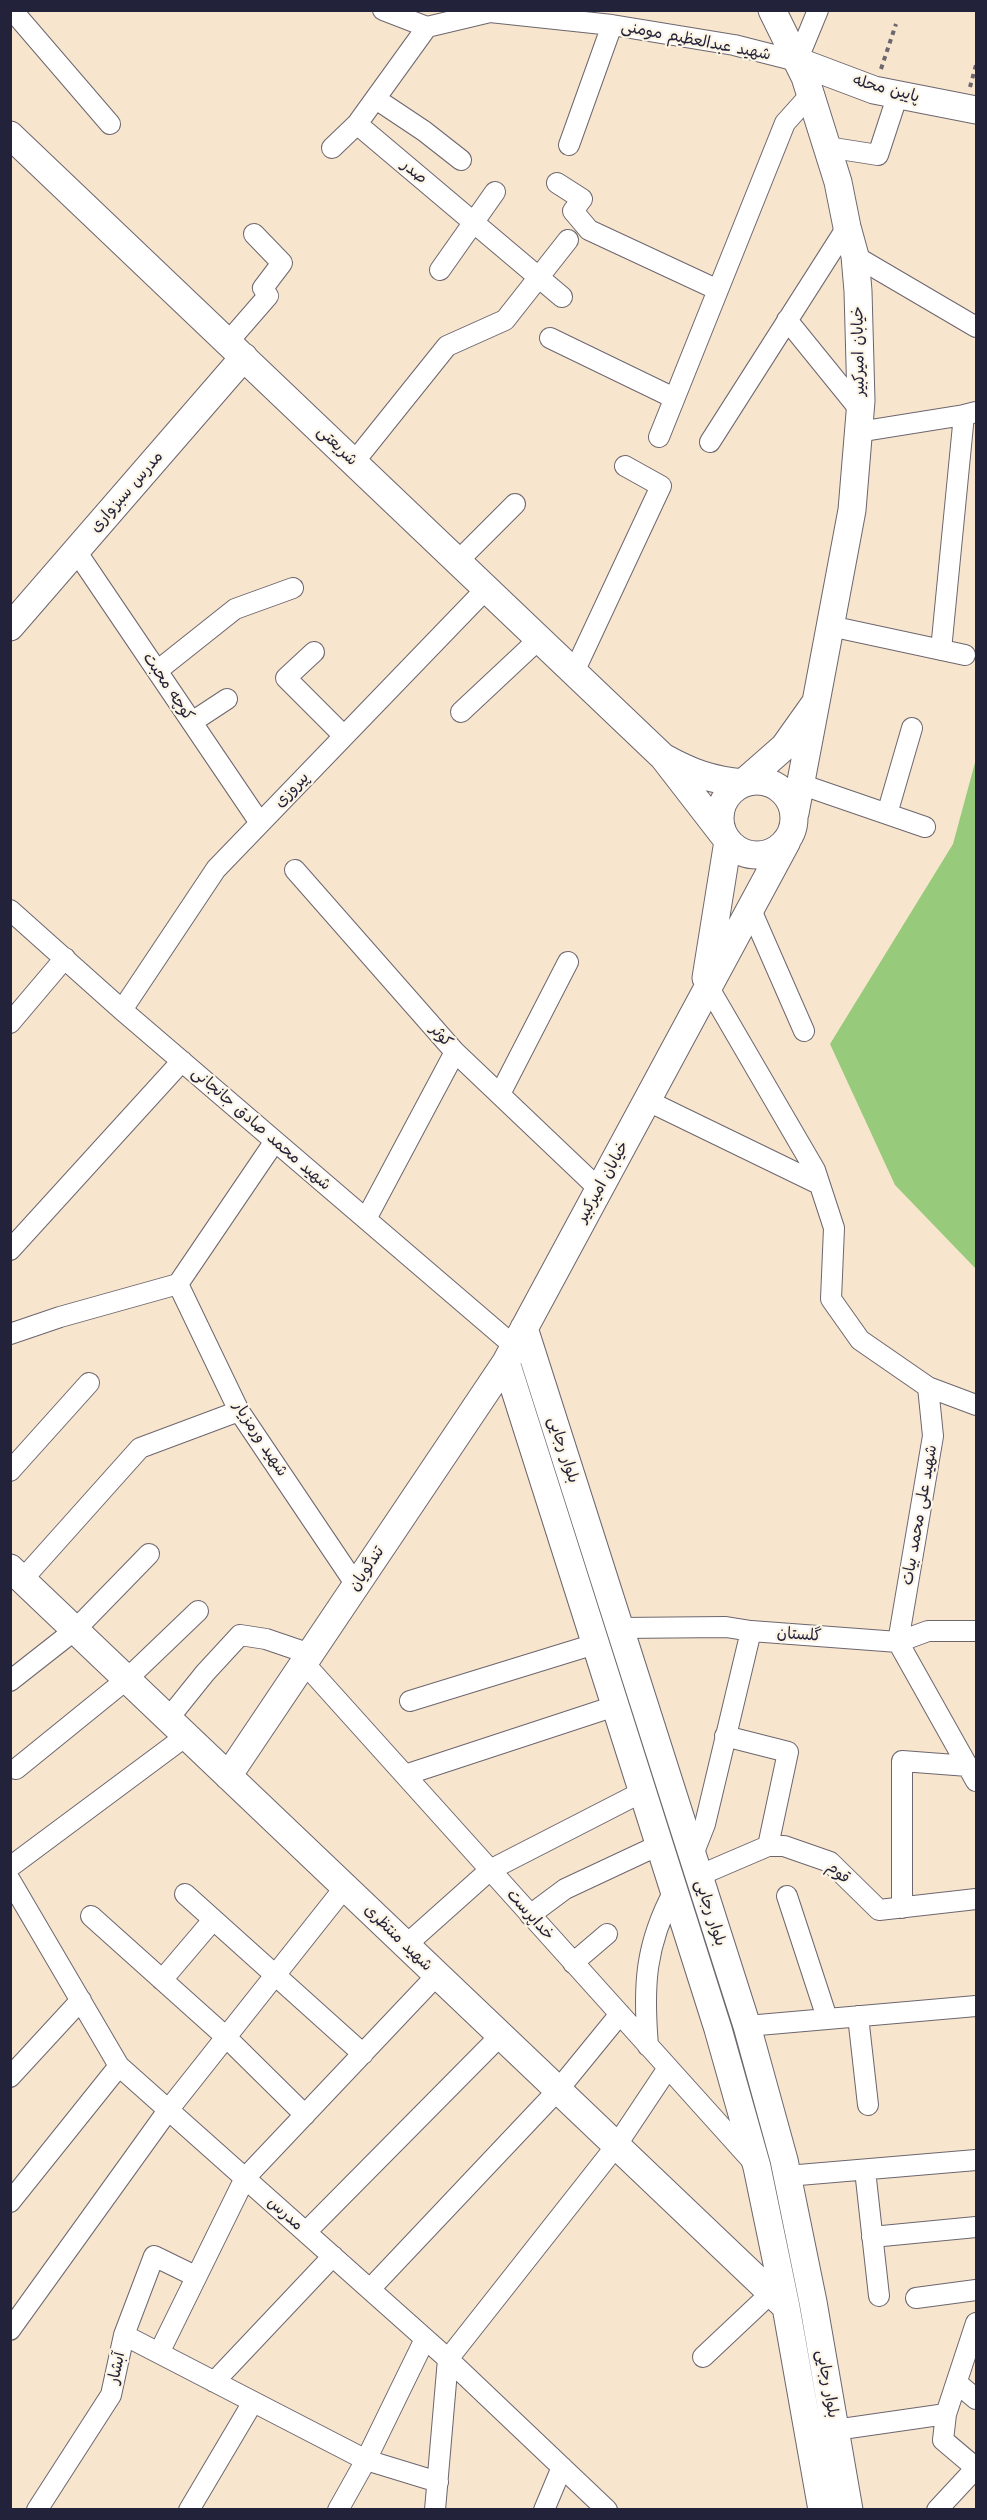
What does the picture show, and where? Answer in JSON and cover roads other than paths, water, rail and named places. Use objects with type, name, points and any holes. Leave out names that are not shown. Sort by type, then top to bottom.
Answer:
[{"type":"main road","name":"خیابان امیرکبیر","points":[[772,10],[811,94],[838,182],[846,227],[855,256],[858,291],[859,421],[852,510],[795,813]]},
{"type":"main road","name":"پایین محله","points":[[797,61],[886,92],[976,110]]},
{"type":"main road","name":"شریعتی","points":[[10,135],[663,757]]},
{"type":"main road","name":"مدرس سبزواری","points":[[10,627],[76,551],[236,350]]},
{"type":"main road","points":[[705,995],[728,841],[720,822],[720,813],[728,795],[784,747],[816,702]]},
{"type":"main road","points":[[663,757],[715,780],[743,783],[763,780],[772,783],[787,795],[795,813],[792,832],[787,841],[780,848],[762,855],[743,853],[728,841],[663,757]]},
{"type":"main road","name":"خیابان امیرکبیر","points":[[515,1345],[787,841]]},
{"type":"main road","name":"تندگویان","points":[[228,1776],[515,1345]]},
{"type":"main road","name":"بلوار رجایی","points":[[515,1345],[619,1628],[747,2026],[787,2176],[813,2302],[849,2510]]},
{"type":"main road","name":"بلوار رجایی","points":[[515,1345],[595,1644],[674,1891],[757,2167],[778,2300],[822,2510]]},
{"type":"main road","name":"شهید منتظری","points":[[16,1574],[778,2300]]},
{"type":"main road","points":[[731,2076],[759,2070]]},
{"type":"street","points":[[12,10],[110,124]]},
{"type":"street","points":[[332,148],[357,124],[427,27],[383,10]]},
{"type":"street","points":[[797,61],[818,10]]},
{"type":"street","name":"شهید عبدالعظیم مومنی","points":[[427,27],[489,11],[612,25],[734,45],[797,61]]},
{"type":"street","points":[[569,145],[612,25]]},
{"type":"street","points":[[827,147],[878,155],[886,92]]},
{"type":"street","points":[[659,437],[785,123],[811,94]]},
{"type":"street","points":[[376,99],[424,131],[461,160]]},
{"type":"street","name":"صدر","points":[[357,124],[562,297]]},
{"type":"street","points":[[557,183],[582,199],[573,211],[589,230],[718,290]]},
{"type":"street","points":[[440,270],[495,192]]},
{"type":"street","points":[[710,442],[846,227]]},
{"type":"street","points":[[236,350],[268,296],[263,288],[282,263],[254,234]]},
{"type":"street","points":[[354,462],[447,345],[505,320],[568,240]]},
{"type":"street","points":[[855,256],[976,327]]},
{"type":"street","points":[[787,320],[859,421],[970,413],[941,650]]},
{"type":"street","points":[[550,338],[674,398]]},
{"type":"street","points":[[574,672],[661,486],[625,466]]},
{"type":"street","points":[[458,561],[515,504]]},
{"type":"street","name":"کوچه محبت","points":[[76,551],[260,823]]},
{"type":"street","points":[[157,671],[235,609],[293,588]]},
{"type":"street","name":"پیروزی","points":[[122,1010],[216,869],[486,588]]},
{"type":"street","points":[[830,626],[965,655]]},
{"type":"street","points":[[461,712],[539,639]]},
{"type":"street","points":[[314,652],[286,678],[344,736]]},
{"type":"street","points":[[192,722],[227,699]]},
{"type":"street","points":[[887,814],[912,728]]},
{"type":"street","points":[[800,784],[925,827]]},
{"type":"street","name":"کوثر","points":[[295,870],[455,1052],[599,1190]]},
{"type":"street","name":"شهید محمد صادق جانجانی","points":[[10,910],[182,1062],[515,1345]]},
{"type":"street","points":[[751,910],[804,1030]]},
{"type":"street","points":[[10,1023],[65,958]]},
{"type":"street","points":[[500,1094],[568,962]]},
{"type":"street","points":[[705,995],[815,1170],[834,1228],[831,1299],[860,1340],[928,1387],[976,1405]]},
{"type":"street","points":[[366,1219],[455,1052]]},
{"type":"street","points":[[10,1250],[182,1062]]},
{"type":"street","points":[[648,1101],[819,1184]]},
{"type":"street","points":[[10,1334],[60,1317],[178,1284],[275,1141]]},
{"type":"street","name":"شهید ورمزیار","points":[[178,1284],[239,1411],[356,1585]]},
{"type":"street","points":[[10,1471],[89,1383]]},
{"type":"street","name":"شهید علی محمد بیات","points":[[898,1642],[933,1436],[928,1387]]},
{"type":"street","points":[[16,1574],[140,1448],[239,1411]]},
{"type":"street","points":[[10,1681],[75,1630],[149,1554]]},
{"type":"street","points":[[16,1769],[127,1679],[198,1611]]},
{"type":"street","name":"گلستان","points":[[619,1628],[726,1627],[898,1642],[928,1631],[976,1632]]},
{"type":"street","points":[[725,1736],[788,1752],[768,1846],[695,1866],[725,1736],[752,1631]]},
{"type":"street","points":[[10,1867],[177,1728],[205,1673],[240,1635],[266,1639],[307,1658]]},
{"type":"street","points":[[898,1642],[972,1773]]},
{"type":"street","points":[[410,1701],[595,1644]]},
{"type":"street","name":"خداپرست","points":[[307,1658],[405,1775],[757,2167]]},
{"type":"street","points":[[405,1775],[615,1707]]},
{"type":"street","points":[[902,1908],[902,1761],[972,1773]]},
{"type":"street","points":[[406,1945],[490,1870],[642,1792]]},
{"type":"street","points":[[531,1915],[565,1889],[659,1845]]},
{"type":"street","name":"قوم","points":[[768,1846],[784,1846],[830,1862],[879,1910],[976,1899]]},
{"type":"street","name":"مدرس","points":[[10,1880],[119,2066],[447,2359],[607,2510]]},
{"type":"street","points":[[10,2330],[169,2109],[345,1887]]},
{"type":"street","points":[[648,2046],[645,1999],[648,1962],[659,1919],[674,1891]]},
{"type":"street","points":[[185,1894],[363,2054]]},
{"type":"street","points":[[787,1896],[827,2018]]},
{"type":"street","points":[[91,1916],[226,2037],[305,2115]]},
{"type":"street","points":[[162,1980],[213,1920]]},
{"type":"street","points":[[573,1963],[607,1934]]},
{"type":"street","points":[[159,2353],[245,2178],[437,1975]]},
{"type":"street","points":[[10,2077],[81,2000]]},
{"type":"street","points":[[747,2026],[976,2006]]},
{"type":"street","points":[[370,2289],[558,2090],[620,2014]]},
{"type":"street","points":[[858,2016],[868,2105]]},
{"type":"street","points":[[306,2232],[501,2036]]},
{"type":"street","points":[[10,2202],[119,2066]]},
{"type":"street","points":[[435,2510],[447,2359],[616,2146],[668,2068]]},
{"type":"street","points":[[787,2176],[976,2160]]},
{"type":"street","points":[[865,2170],[879,2296]]},
{"type":"street","points":[[872,2236],[976,2227]]},
{"type":"street","name":"آبشار","points":[[37,2510],[111,2395],[124,2335],[154,2256],[195,2276]]},
{"type":"street","points":[[214,2382],[333,2256]]},
{"type":"street","points":[[916,2298],[976,2290]]},
{"type":"street","points":[[703,2357],[778,2300]]},
{"type":"street","points":[[937,2510],[976,2468],[943,2440],[946,2414],[976,2323]]},
{"type":"street","points":[[124,2335],[366,2460],[438,2482]]},
{"type":"street","points":[[338,2510],[366,2460],[425,2339]]},
{"type":"street","points":[[957,2383],[976,2399]]},
{"type":"street","points":[[189,2510],[253,2402]]},
{"type":"street","points":[[835,2430],[946,2414]]},
{"type":"street","points":[[544,2510],[562,2467]]}]
